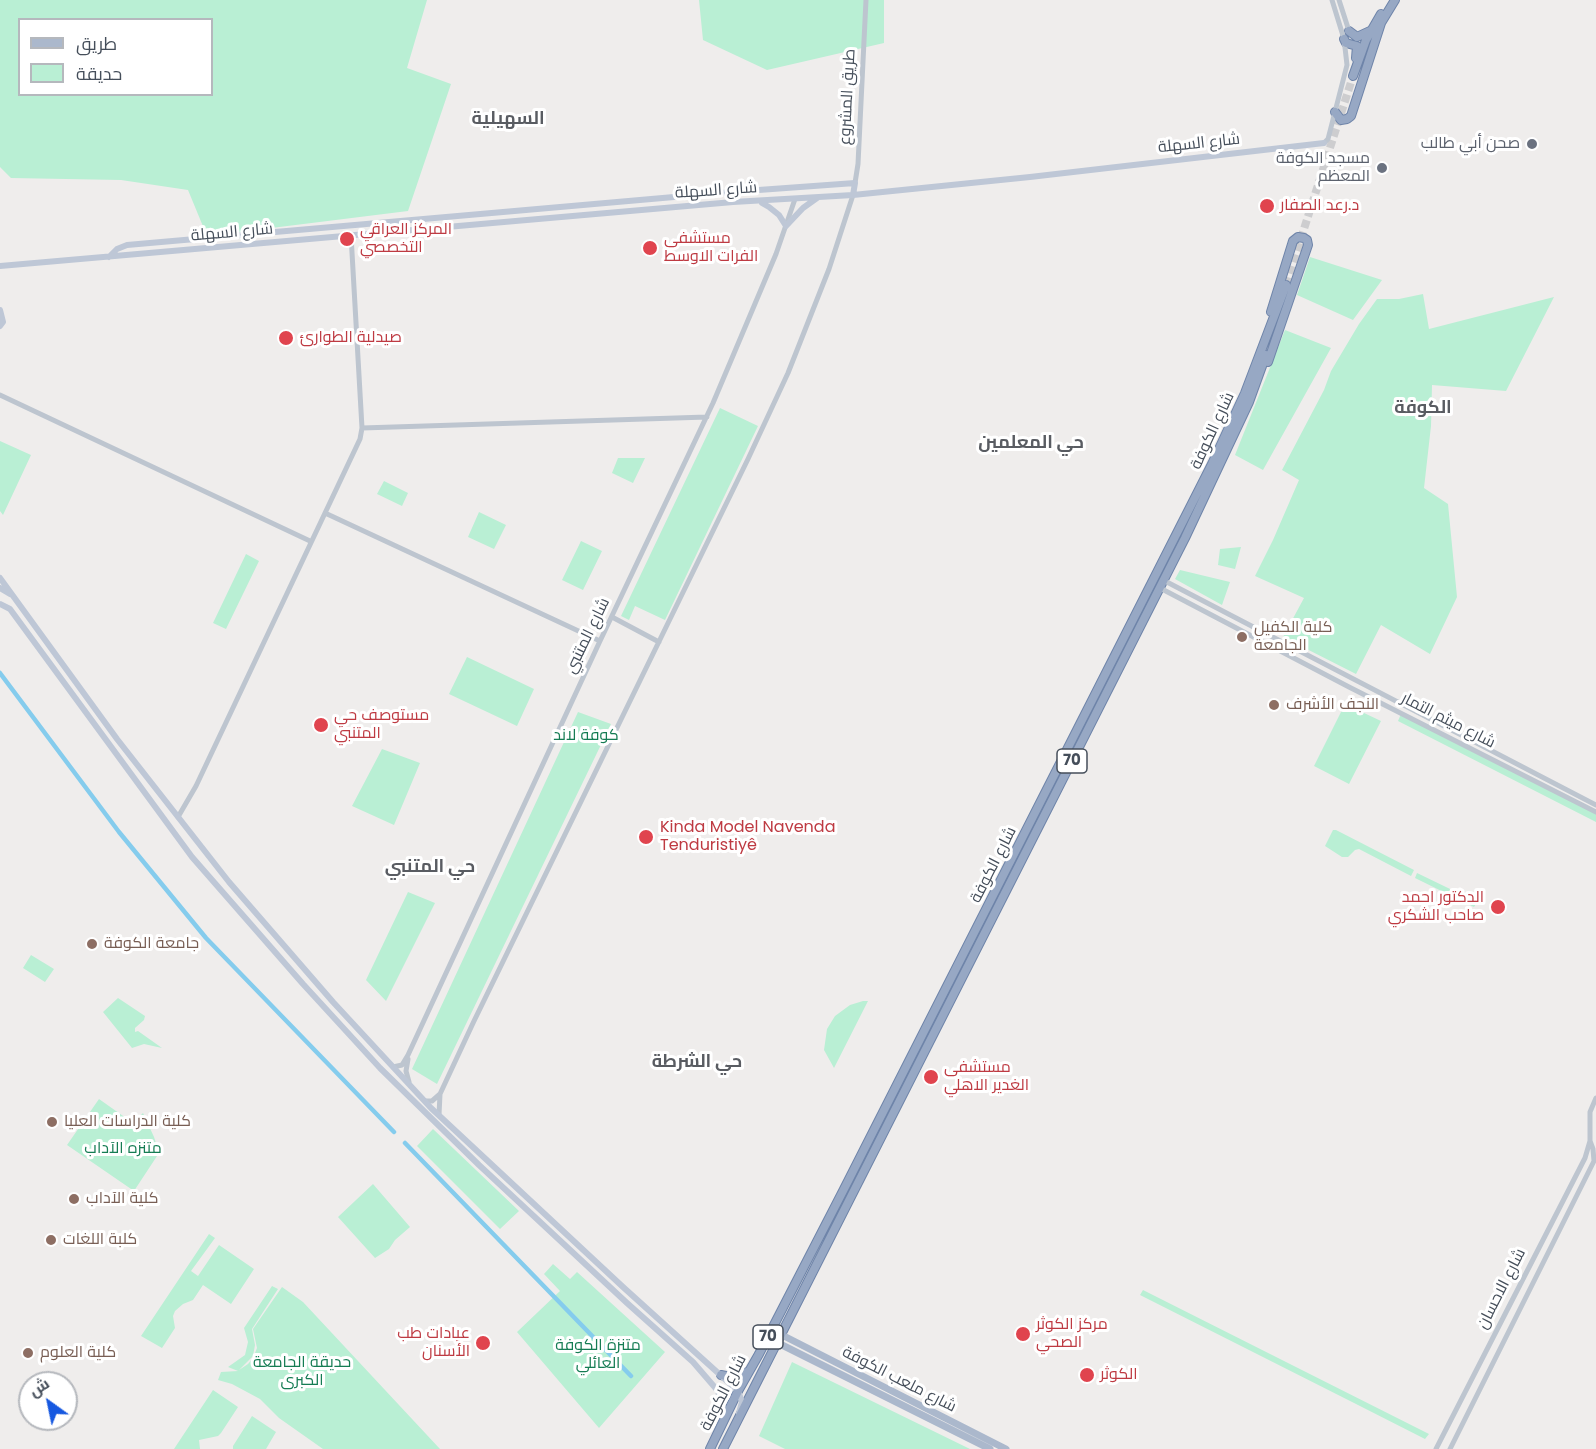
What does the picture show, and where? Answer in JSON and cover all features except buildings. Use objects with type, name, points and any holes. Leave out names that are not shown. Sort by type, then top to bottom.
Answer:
[{"type":"highway","points":[[1355,75],[1371,30],[1389,0]]},
{"type":"highway","points":[[1355,75],[1382,20],[1395,0]]},
{"type":"highway","points":[[1335,112],[1341,120],[1351,116],[1382,20]]},
{"type":"highway","points":[[1349,31],[1357,37],[1371,30]]},
{"type":"highway","points":[[1344,39],[1346,43],[1358,48],[1355,75]]},
{"type":"highway","points":[[1298,237],[1304,238],[1308,245],[1283,322],[1265,370],[1249,393],[1250,372],[1293,241],[1298,237]]},
{"type":"highway","name":"شارع الكوفة","points":[[723,1449],[1051,804],[1055,784],[1171,553],[1185,538],[1249,393],[1288,285]]},
{"type":"highway","name":"شارع الكوفة","points":[[710,1449],[738,1390],[759,1354],[1042,801],[1055,784],[1162,584],[1177,533],[1249,393]]},
{"type":"highway","points":[[1177,533],[1180,538],[1185,538]]},
{"type":"highway","points":[[1042,801],[1048,799],[1051,804]]},
{"type":"highway","points":[[922,1034],[918,1049],[922,1052],[926,1048]]},
{"type":"highway","points":[[907,1064],[911,1061],[914,1063],[909,1082]]},
{"type":"highway","points":[[759,1354],[763,1358],[770,1356]]},
{"type":"highway","points":[[721,1375],[736,1378],[748,1372]]},
{"type":"highway","points":[[732,1430],[742,1435]]},
{"type":"main road","name":"شارع السهلة","points":[[0,266],[853,195],[1324,143]]},
{"type":"main road","name":"طريق المشروع","points":[[853,195],[855,183]]},
{"type":"main road","name":"شارع السهلة","points":[[109,257],[117,249],[127,244],[855,183]]},
{"type":"main road","points":[[758,202],[770,207],[786,226],[803,208],[818,198]]},
{"type":"main road","points":[[543,208],[544,219]]},
{"type":"main road","points":[[0,310],[3,322],[0,326]]},
{"type":"main road","points":[[0,578],[117,739],[226,879],[392,1067],[425,1101],[738,1390],[741,1402],[738,1417]]},
{"type":"main road","points":[[0,588],[13,596]]},
{"type":"main road","points":[[0,604],[10,609],[192,857],[216,885],[380,1068],[540,1222],[703,1372],[718,1390],[726,1417]]},
{"type":"main road","points":[[216,885],[223,886],[226,879]]},
{"type":"main road","points":[[227,897],[229,891],[235,889]]},
{"type":"main road","points":[[540,1222],[546,1220],[546,1215]]},
{"type":"main road","name":"شارع ملعب الكوفة","points":[[778,1338],[914,1408],[1006,1449]]},
{"type":"main road","points":[[703,1372],[710,1372],[711,1366]]},
{"type":"main road","name":"شارع ملعب الكوفة","points":[[927,1414],[990,1449]]},
{"type":"street","name":"طريق المشروع","points":[[855,183],[858,164],[866,0]]},
{"type":"street","points":[[1324,143],[1328,139],[1346,70],[1344,39],[1332,0]]},
{"type":"street","points":[[1339,0],[1349,31]]},
{"type":"street","points":[[439,1114],[440,1094],[788,373],[829,269],[853,195]]},
{"type":"street","name":"شارع المتنبي","points":[[392,1067],[402,1065],[408,1055],[600,641],[707,417],[776,254],[795,199]]},
{"type":"street","points":[[178,817],[196,786],[310,541],[354,453],[362,429],[351,235]]},
{"type":"street","points":[[0,395],[310,541]]},
{"type":"street","points":[[362,429],[707,417]]},
{"type":"street","points":[[325,513],[600,641]]},
{"type":"street","name":"شارع ميثم التمار","points":[[1162,584],[1287,645],[1596,805]]},
{"type":"street","name":"شارع ميثم التمار","points":[[1162,584],[1283,652],[1596,812]]},
{"type":"street","points":[[612,617],[659,642]]},
{"type":"street","points":[[1283,652],[1287,645]]},
{"type":"street","name":"شارع المتنبي","points":[[408,1055],[406,1068],[409,1084]]},
{"type":"street","points":[[425,1101],[432,1101],[440,1094]]},
{"type":"street","name":"شارع الاحسان","points":[[1436,1449],[1585,1158],[1590,1141],[1590,1112],[1596,1098]]},
{"type":"street","name":"شارع الاحسان","points":[[1450,1449],[1594,1161],[1590,1141]]},
{"type":"street","points":[[1546,1213],[1554,1217]]},
{"type":"street","points":[[1508,1308],[1518,1314]]},
{"type":"street","points":[[1453,1400],[1459,1403]]},
{"type":"street","points":[[1454,1441],[1461,1444]]},
{"type":"green space","points":[[0,0],[427,0],[407,68],[451,84],[408,211],[207,236],[188,190],[121,180],[11,178],[0,167]]},
{"type":"green space","points":[[699,0],[884,0],[884,43],[767,70],[703,40]]},
{"type":"green space","points":[[1310,257],[1382,280],[1353,320],[1297,295]]},
{"type":"green space","points":[[1423,294],[1429,329],[1554,297],[1506,391],[1432,385],[1431,426],[1424,488],[1448,504],[1457,597],[1430,654],[1381,625],[1356,674],[1283,637],[1304,598],[1255,576],[1299,480],[1282,470],[1324,390],[1331,371],[1359,324],[1377,299],[1399,299]]},
{"type":"green space","points":[[1285,330],[1331,348],[1263,470],[1235,455]]},
{"type":"green space","points":[[720,408],[758,426],[665,620],[635,606],[629,620],[621,616]]},
{"type":"green space","points":[[0,441],[31,455],[3,515],[0,511]]},
{"type":"green space","points":[[618,458],[645,458],[633,483],[612,473]]},
{"type":"green space","points":[[384,481],[408,493],[402,506],[377,494]]},
{"type":"green space","points":[[479,512],[506,525],[494,549],[468,537]]},
{"type":"green space","points":[[581,541],[602,551],[583,590],[562,580]]},
{"type":"green space","points":[[1241,547],[1235,569],[1218,565],[1220,549]]},
{"type":"green space","points":[[246,554],[259,561],[226,629],[213,623]]},
{"type":"green space","points":[[1180,570],[1230,582],[1222,605],[1175,579]]},
{"type":"green space","points":[[467,657],[534,689],[517,726],[449,694]]},
{"type":"green space","points":[[1345,704],[1381,721],[1349,784],[1314,766]]},
{"type":"green space","name":"كوفة لاند","points":[[578,712],[611,724],[437,1084],[412,1069]]},
{"type":"green space","points":[[1401,714],[1596,813],[1596,822],[1398,721]]},
{"type":"green space","points":[[382,749],[420,763],[394,825],[352,806]]},
{"type":"green space","points":[[1333,830],[1414,870],[1411,876],[1359,849],[1348,857],[1342,857],[1325,846]]},
{"type":"green space","points":[[1417,873],[1477,902],[1474,907],[1415,878]]},
{"type":"green space","points":[[408,892],[435,903],[386,1001],[366,980]]},
{"type":"green space","points":[[31,955],[54,969],[45,982],[23,968]]},
{"type":"green space","points":[[118,998],[145,1016],[135,1028],[135,1032],[138,1031],[162,1048],[144,1044],[132,1048],[103,1012]]},
{"type":"green space","points":[[868,1001],[834,1068],[824,1050],[827,1029],[835,1016],[850,1005]]},
{"type":"green space","name":"متنزه الآداب","points":[[99,1099],[133,1123],[143,1113],[154,1137],[159,1153],[134,1191],[67,1145]]},
{"type":"green space","points":[[433,1129],[519,1211],[500,1229],[417,1146]]},
{"type":"green space","points":[[373,1184],[410,1227],[395,1240],[389,1249],[375,1258],[338,1217]]},
{"type":"green space","points":[[209,1234],[215,1238],[191,1271],[198,1276],[219,1245],[254,1269],[231,1304],[203,1285],[193,1300],[183,1304],[175,1311],[173,1316],[175,1328],[162,1348],[141,1336]]},
{"type":"green space","name":"متنزة الكوفة العائلي","points":[[553,1264],[570,1279],[577,1272],[665,1352],[599,1428],[517,1332],[560,1291],[544,1274]]},
{"type":"green space","name":"حديقة الجامعة الكبرى","points":[[272,1286],[278,1289],[252,1329],[255,1345],[253,1356],[239,1370],[253,1358],[257,1348],[253,1329],[282,1287],[303,1302],[440,1449],[323,1449],[279,1418],[260,1399],[232,1384],[218,1380],[221,1372],[238,1371],[228,1367],[245,1355],[248,1342],[244,1328]]},
{"type":"green space","points":[[1143,1290],[1429,1434],[1425,1439],[1140,1295]]},
{"type":"green space","points":[[792,1362],[970,1449],[785,1449],[759,1436]]},
{"type":"green space","points":[[213,1390],[238,1407],[221,1433],[218,1436],[199,1440],[200,1449],[174,1449]]},
{"type":"green space","points":[[252,1416],[276,1432],[266,1449],[233,1449],[233,1446]]},
{"type":"waterway","points":[[0,673],[119,832],[206,938],[394,1132]]},
{"type":"waterway","points":[[405,1143],[631,1376]]},
{"type":"tunnel","points":[[1286,285],[1353,76]]},
{"type":"place","name":"صحن أبي طالب","points":[[1532,144]]},
{"type":"place","name":"مسجد الكوفة المعظم","points":[[1382,168]]},
{"type":"place","name":"د.رعد الصفار","points":[[1267,206]]},
{"type":"place","name":"المركز العراقي التخصصي","points":[[347,239]]},
{"type":"place","name":"مستشفى الفرات الاوسط","points":[[650,248]]},
{"type":"place","name":"صيدلية الطوارئ","points":[[286,338]]},
{"type":"place","name":"كلية الكفيل الجامعة","points":[[1242,637]]},
{"type":"place","name":"النجف الأشرف","points":[[1274,705]]},
{"type":"place","name":"مستوصف حي المتنبي","points":[[321,725]]},
{"type":"place","name":"Kinda Model Navenda Tenduristiyê","points":[[646,837]]},
{"type":"place","name":"الدكتور احمد صاحب الشكري","points":[[1498,907]]},
{"type":"place","name":"جامعة الكوفة","points":[[92,944]]},
{"type":"place","name":"مستشفى الغدير الاهلي","points":[[931,1077]]},
{"type":"place","name":"كلية الدراسات العليا","points":[[52,1122]]},
{"type":"place","name":"كلية الآداب","points":[[74,1199]]},
{"type":"place","name":"كلبة اللغات","points":[[51,1240]]},
{"type":"place","name":"مركز الكوثر الصحي","points":[[1023,1334]]},
{"type":"place","name":"عيادات طب الأسنان","points":[[483,1343]]},
{"type":"place","name":"كلية العلوم","points":[[28,1353]]},
{"type":"place","name":"الكوثر","points":[[1087,1375]]},
{"type":"district","name":"السهيلية","points":[[508,119]]},
{"type":"district","name":"الكوفة","points":[[1423,408]]},
{"type":"district","name":"حي المعلمين","points":[[1031,443]]},
{"type":"district","name":"حي المتنبي","points":[[430,867]]},
{"type":"district","name":"حي الشرطة","points":[[697,1062]]}]
